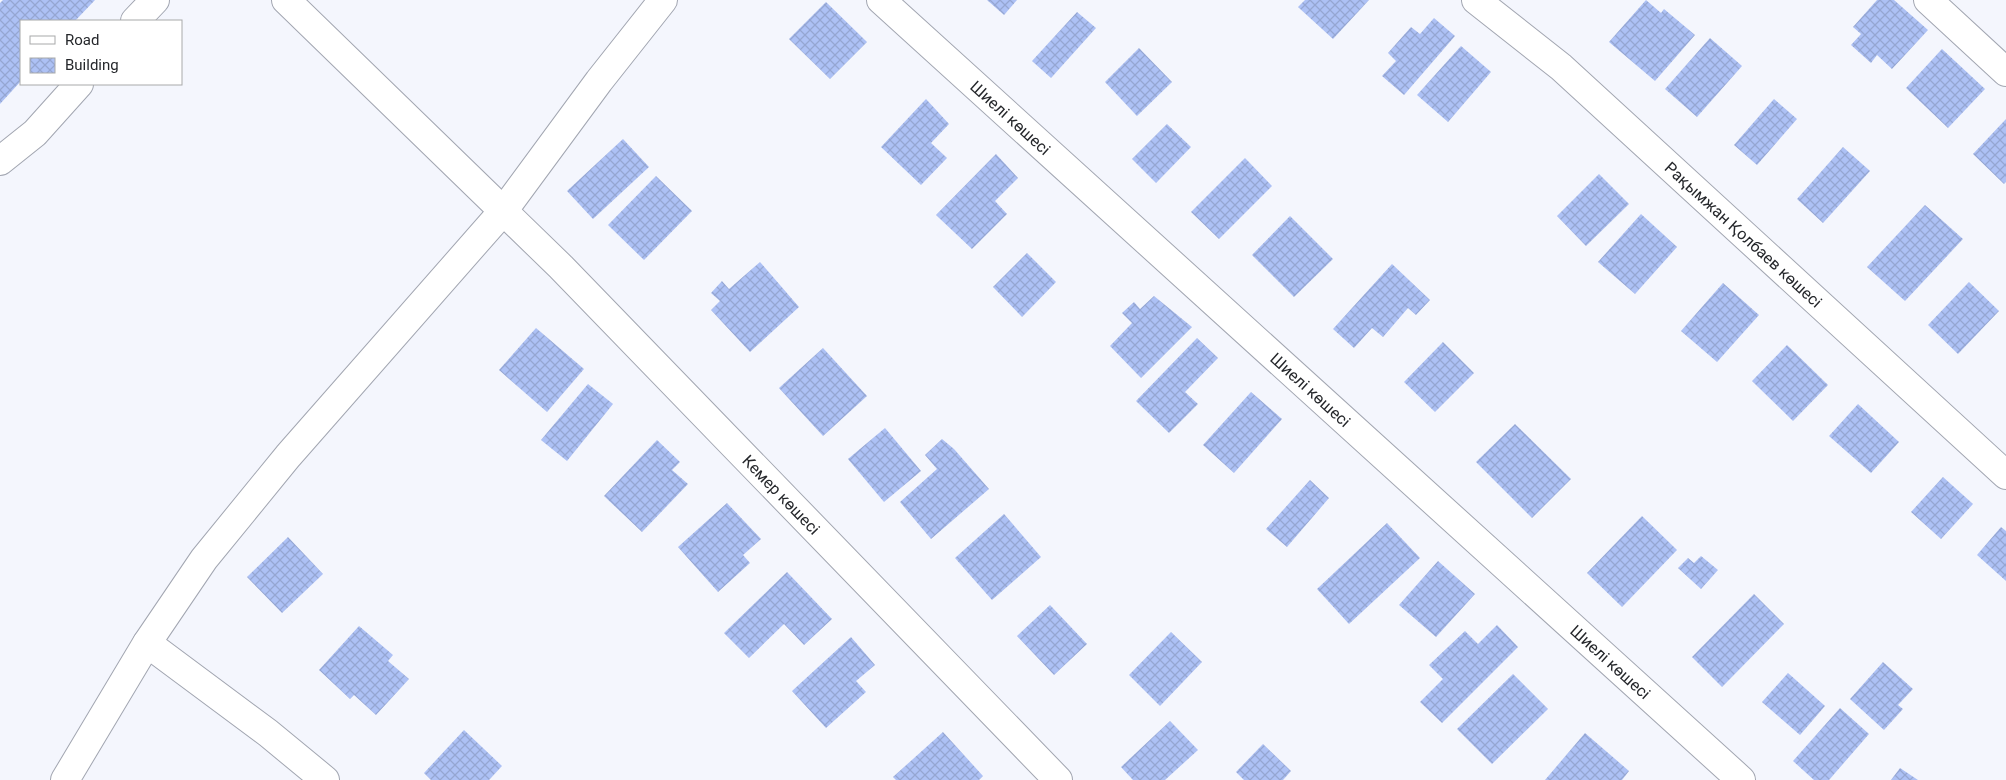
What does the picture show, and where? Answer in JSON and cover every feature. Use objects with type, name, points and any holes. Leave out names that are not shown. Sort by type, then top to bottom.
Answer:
[{"type":"street","points":[[136,20],[155,0]]},
{"type":"street","name":"Кемер көшесі","points":[[286,0],[504,210],[1058,780]]},
{"type":"street","points":[[65,780],[147,643],[204,559],[288,456],[504,210],[599,81],[663,0]]},
{"type":"street","name":"Шиелі көшесі","points":[[881,0],[1741,780]]},
{"type":"street","name":"Рақымжан Қолбаев көшесі","points":[[1476,0],[1561,67],[2006,475]]},
{"type":"street","points":[[1928,0],[2006,72]]},
{"type":"street","points":[[0,161],[34,133],[78,85]]},
{"type":"street","points":[[147,643],[268,732],[325,780]]},
{"type":"building","points":[[3,0],[95,0],[76,20],[20,20],[20,82],[0,104],[0,3]]},
{"type":"building","points":[[987,0],[1017,0],[1004,15]]},
{"type":"building","points":[[1305,0],[1369,0],[1333,39],[1298,7]]},
{"type":"building","points":[[1646,0],[1661,13],[1664,9],[1695,35],[1655,81],[1609,42]]},
{"type":"building","points":[[1877,0],[1894,0],[1928,30],[1892,69],[1877,55],[1871,63],[1851,45],[1861,34],[1853,27]]},
{"type":"building","points":[[826,2],[867,42],[830,79],[789,39]]},
{"type":"building","points":[[1077,12],[1096,28],[1051,78],[1032,61]]},
{"type":"building","points":[[1434,18],[1455,36],[1404,95],[1382,76],[1396,61],[1388,53],[1411,27],[1420,34]]},
{"type":"building","points":[[1710,38],[1742,66],[1697,117],[1665,89]]},
{"type":"building","points":[[1461,46],[1491,72],[1448,122],[1417,95]]},
{"type":"building","points":[[1139,48],[1172,82],[1137,116],[1105,82]]},
{"type":"building","points":[[1942,49],[1985,89],[1948,128],[1906,88]]},
{"type":"building","points":[[926,99],[949,124],[931,143],[947,158],[921,185],[881,147]]},
{"type":"building","points":[[1774,99],[1797,119],[1757,165],[1734,145]]},
{"type":"building","points":[[2006,119],[2006,182],[2004,184],[1973,154]]},
{"type":"building","points":[[1167,124],[1191,147],[1156,183],[1132,159]]},
{"type":"building","points":[[623,139],[649,167],[593,219],[567,191]]},
{"type":"building","points":[[1843,147],[1870,171],[1823,223],[1797,199]]},
{"type":"building","points":[[996,154],[1018,178],[995,201],[1007,214],[972,249],[936,215]]},
{"type":"building","points":[[1245,158],[1272,186],[1219,239],[1191,212]]},
{"type":"building","points":[[1599,174],[1629,204],[1586,246],[1557,216]]},
{"type":"building","points":[[656,176],[692,211],[644,260],[608,225]]},
{"type":"building","points":[[1925,205],[1963,239],[1905,301],[1867,267]]},
{"type":"building","points":[[1641,214],[1677,247],[1635,294],[1598,262]]},
{"type":"building","points":[[1290,216],[1333,259],[1294,297],[1252,255]]},
{"type":"building","points":[[1027,253],[1056,282],[1022,317],[993,287]]},
{"type":"building","points":[[760,262],[799,307],[750,352],[711,310],[720,301],[711,293],[722,281],[729,289]]},
{"type":"building","points":[[1392,264],[1430,300],[1416,315],[1408,308],[1383,337],[1372,328],[1354,348],[1333,329]]},
{"type":"building","points":[[1969,282],[1999,311],[1958,354],[1928,325]]},
{"type":"building","points":[[1723,283],[1759,315],[1717,362],[1681,331]]},
{"type":"building","points":[[1154,296],[1192,327],[1141,378],[1110,346],[1132,323],[1122,313],[1134,302],[1140,309]]},
{"type":"building","points":[[536,328],[584,369],[547,412],[499,370]]},
{"type":"building","points":[[1197,338],[1218,358],[1185,392],[1198,404],[1169,433],[1136,401]]},
{"type":"building","points":[[1443,342],[1474,373],[1435,412],[1404,382]]},
{"type":"building","points":[[1787,345],[1828,385],[1793,421],[1752,381]]},
{"type":"building","points":[[823,348],[867,396],[823,436],[779,388]]},
{"type":"building","points":[[588,384],[613,404],[567,461],[541,440]]},
{"type":"building","points":[[1251,392],[1282,419],[1234,473],[1203,445]]},
{"type":"building","points":[[1858,404],[1899,442],[1871,473],[1829,436]]},
{"type":"building","points":[[1515,424],[1571,479],[1532,518],[1476,462]]},
{"type":"building","points":[[885,428],[921,471],[884,502],[848,459]]},
{"type":"building","points":[[942,439],[954,449],[989,489],[931,539],[900,502],[937,469],[925,455]]},
{"type":"building","points":[[657,440],[680,462],[672,470],[688,484],[642,532],[604,496]]},
{"type":"building","points":[[1943,477],[1973,504],[1941,539],[1911,512]]},
{"type":"building","points":[[1310,480],[1329,498],[1287,547],[1266,529]]},
{"type":"building","points":[[727,503],[761,539],[743,555],[750,563],[718,592],[678,547]]},
{"type":"building","points":[[1004,514],[1041,557],[992,600],[955,558]]},
{"type":"building","points":[[1642,516],[1677,550],[1622,607],[1587,573]]},
{"type":"building","points":[[1387,523],[1420,558],[1349,624],[1317,589]]},
{"type":"building","points":[[2001,527],[2006,531],[2006,581],[1977,555]]},
{"type":"building","points":[[288,537],[323,574],[282,613],[247,577]]},
{"type":"building","points":[[1701,556],[1718,570],[1701,589],[1678,568],[1688,558],[1694,563]]},
{"type":"building","points":[[1438,561],[1475,594],[1436,637],[1399,605]]},
{"type":"building","points":[[787,572],[832,619],[804,645],[784,624],[749,658],[724,633]]},
{"type":"building","points":[[1754,594],[1784,624],[1722,687],[1692,657]]},
{"type":"building","points":[[1050,605],[1087,644],[1054,675],[1017,636]]},
{"type":"building","points":[[1497,625],[1518,647],[1442,723],[1420,702],[1443,679],[1429,665],[1465,631],[1478,644]]},
{"type":"building","points":[[359,626],[393,655],[388,661],[409,679],[376,715],[354,695],[350,699],[319,670]]},
{"type":"building","points":[[1171,632],[1202,662],[1160,706],[1129,675]]},
{"type":"building","points":[[851,637],[875,665],[856,681],[866,692],[826,728],[792,691]]},
{"type":"building","points":[[1883,662],[1913,689],[1898,705],[1903,709],[1884,730],[1850,699]]},
{"type":"building","points":[[1788,673],[1825,706],[1800,735],[1762,702]]},
{"type":"building","points":[[1513,674],[1548,709],[1492,764],[1457,729]]},
{"type":"building","points":[[1840,708],[1869,734],[1829,780],[1814,780],[1793,761]]},
{"type":"building","points":[[1170,721],[1198,750],[1165,780],[1133,780],[1121,767]]},
{"type":"building","points":[[464,730],[502,766],[489,780],[431,780],[424,773]]},
{"type":"building","points":[[943,732],[983,776],[979,780],[896,780],[893,777]]},
{"type":"building","points":[[1585,733],[1629,771],[1622,780],[1545,780]]},
{"type":"building","points":[[1263,744],[1291,771],[1283,780],[1244,780],[1236,772]]},
{"type":"building","points":[[1900,768],[1918,780],[1891,780]]}]
